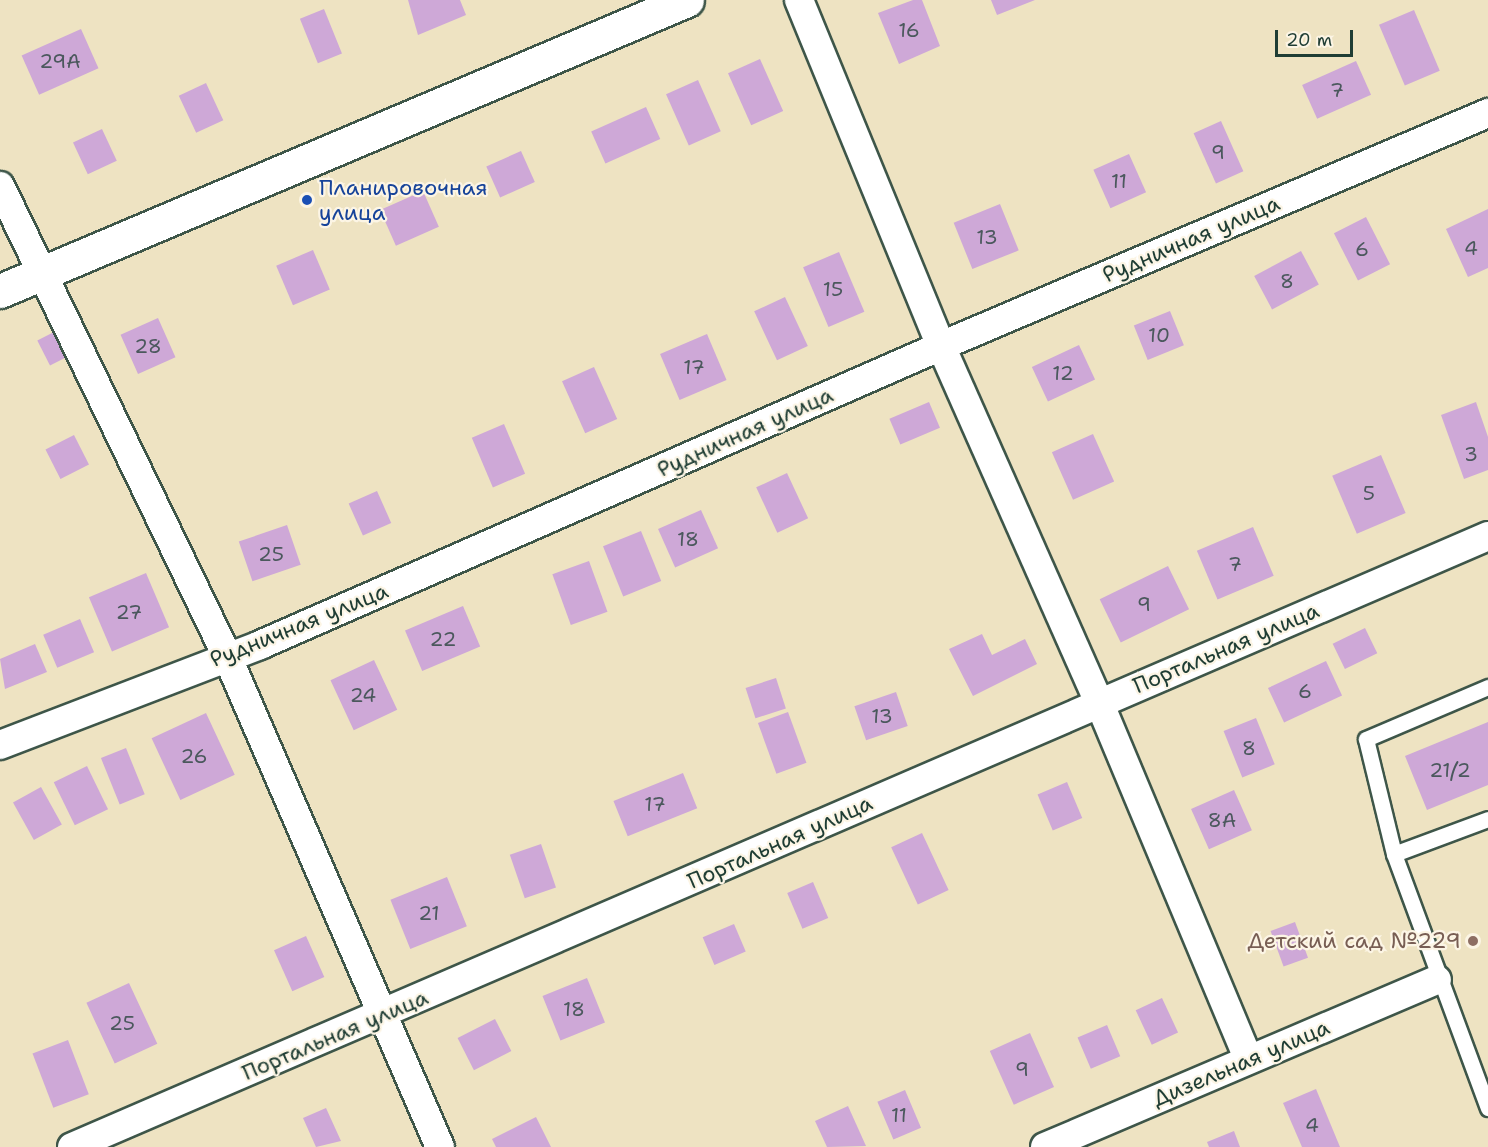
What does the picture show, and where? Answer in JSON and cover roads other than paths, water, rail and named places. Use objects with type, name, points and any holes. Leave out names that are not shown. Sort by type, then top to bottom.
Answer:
[{"type":"main road","points":[[0,291],[687,0]]},
{"type":"street","points":[[800,0],[941,346],[1099,702],[1248,1059]]},
{"type":"street","name":"Рудничная улица","points":[[0,745],[227,656],[941,346],[1488,113]]},
{"type":"street","points":[[0,186],[227,656],[440,1147]]},
{"type":"street","name":"Портальная улица","points":[[72,1147],[383,1015],[1099,702],[1488,536]]},
{"type":"street","name":"Дизельная улица","points":[[1045,1147],[1437,980]]},
{"type":"lane","points":[[1488,687],[1366,739],[1394,854],[1437,980],[1488,1108]]},
{"type":"lane","points":[[1394,854],[1488,819]]},
{"type":"place","name":"Планировочная улица","points":[[307,200]]},
{"type":"place","name":"Детский сад №229","points":[[1473,941]]}]
